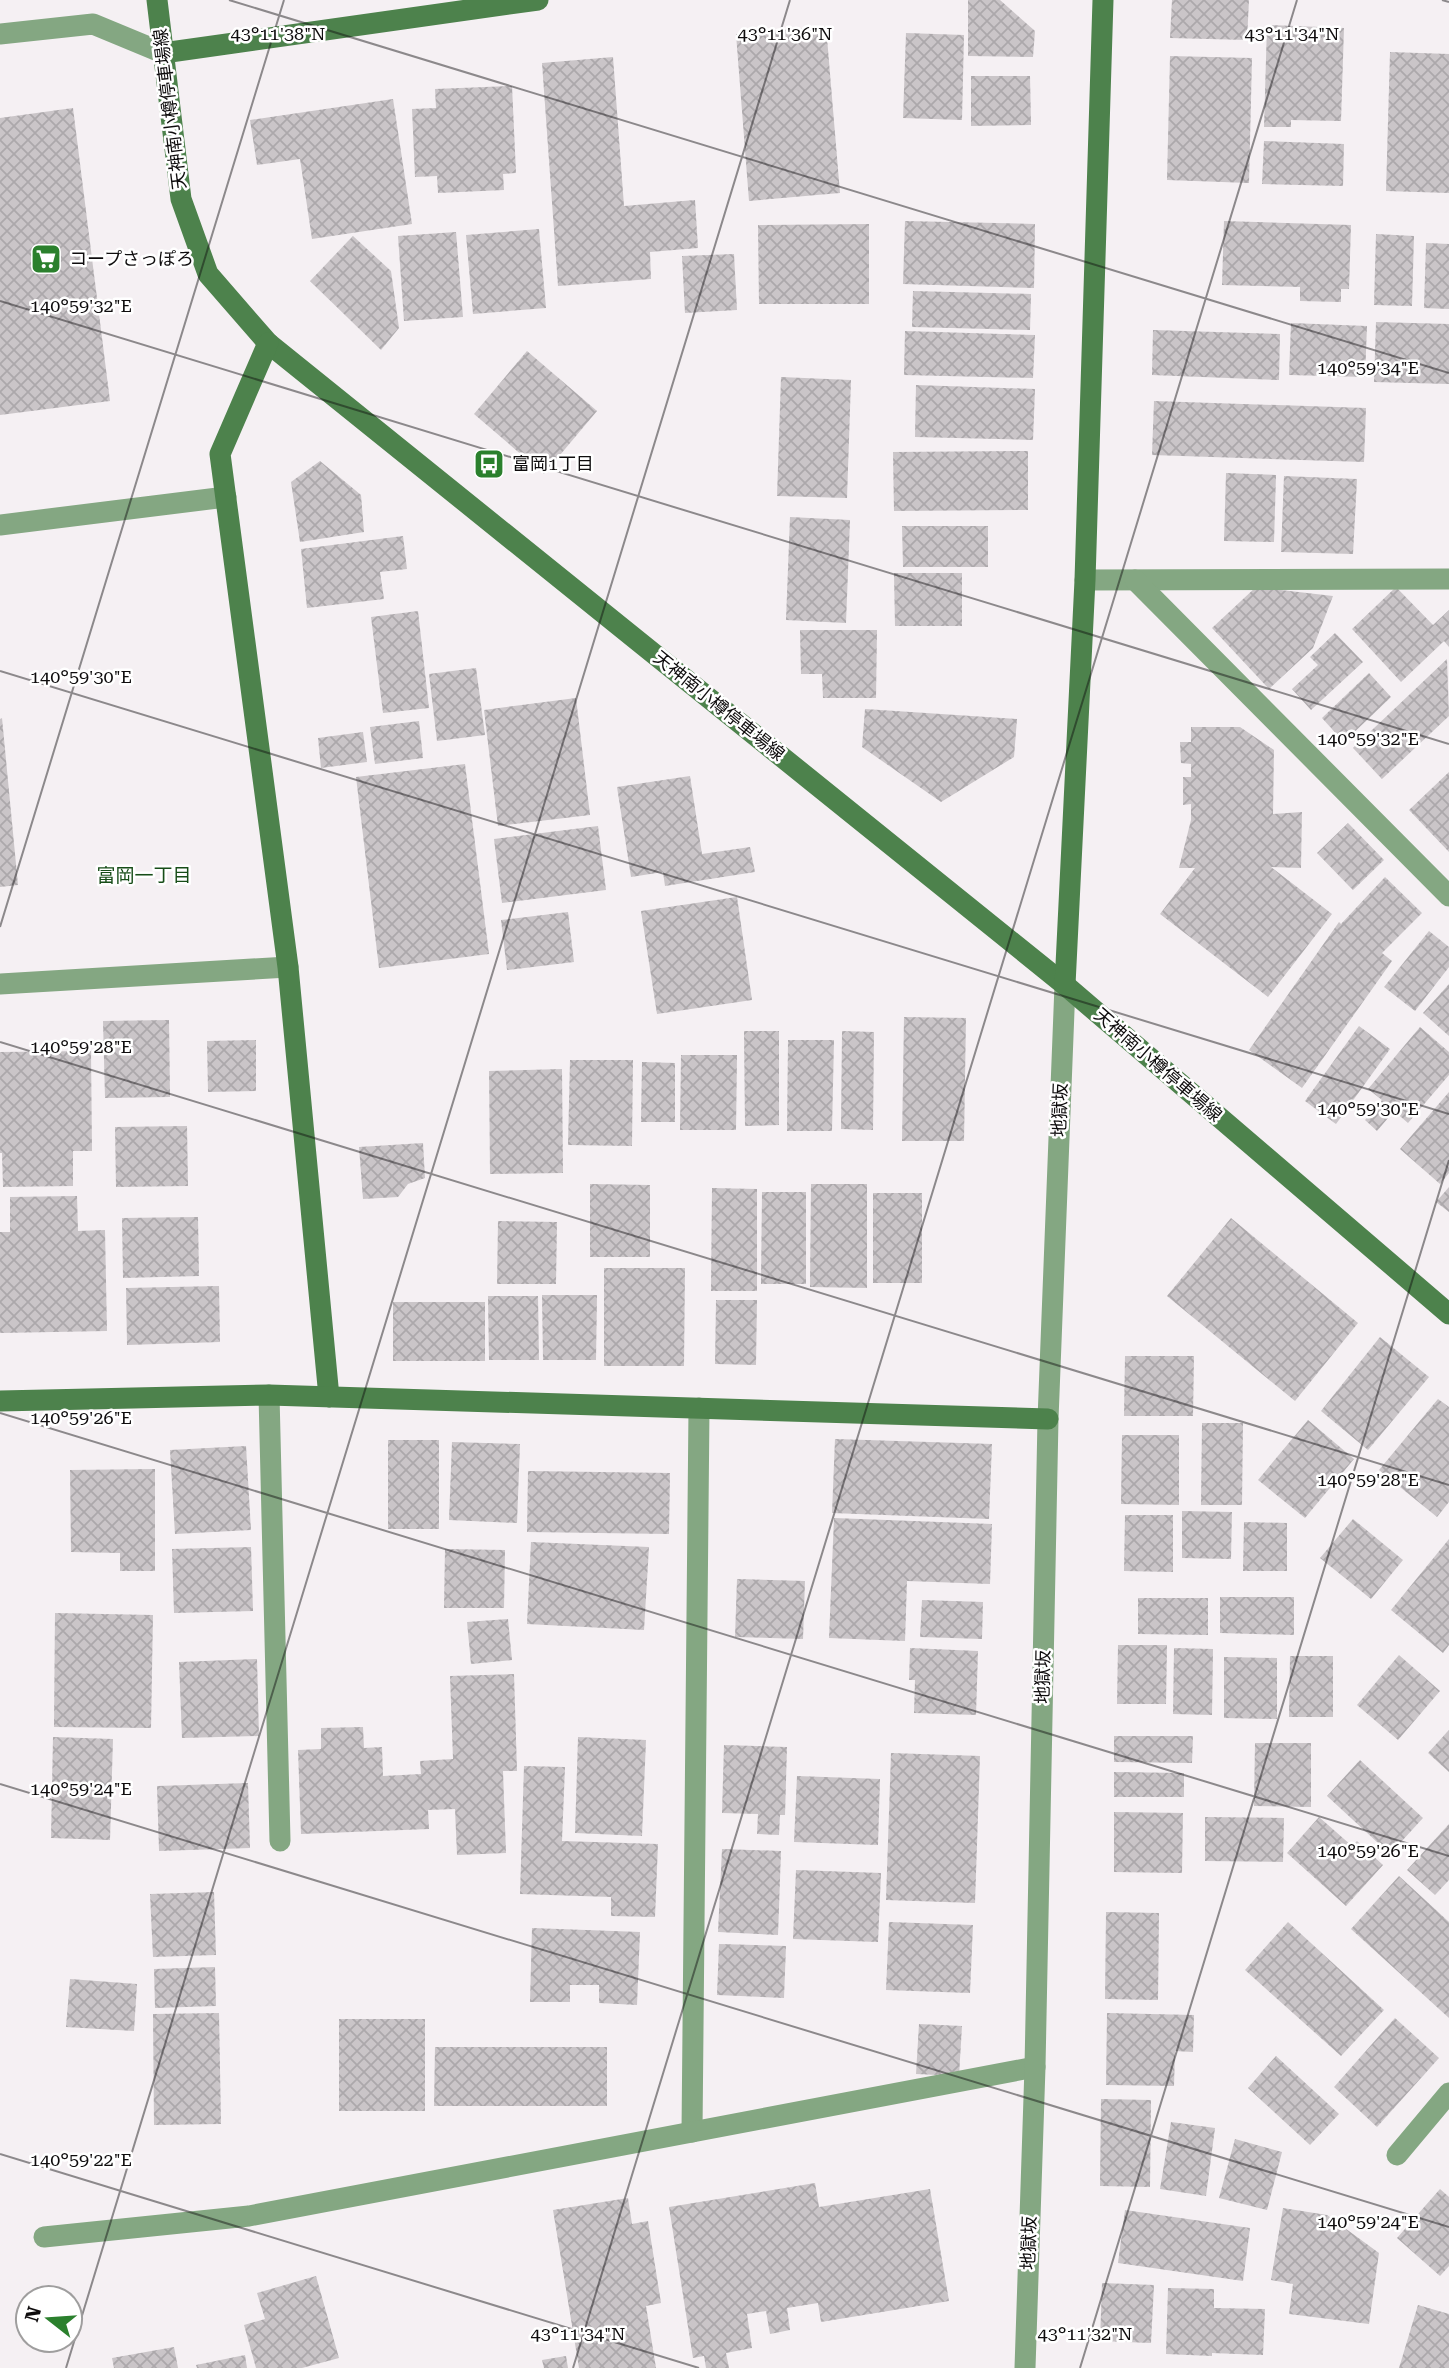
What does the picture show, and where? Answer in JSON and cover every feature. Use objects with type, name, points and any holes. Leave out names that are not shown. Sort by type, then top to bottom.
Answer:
[{"type":"street","name":"天神南小樽停車場線","points":[[157,0],[181,199],[208,274],[268,343],[1065,985],[1449,1314]]},
{"type":"street","points":[[0,34],[93,24],[163,53],[538,0]]},
{"type":"street","points":[[1065,985],[1085,580],[1104,0]]},
{"type":"street","points":[[268,343],[220,454],[288,967],[329,1397]]},
{"type":"street","points":[[0,525],[226,497]]},
{"type":"street","points":[[1085,580],[1449,579]]},
{"type":"street","points":[[1135,580],[1449,896]]},
{"type":"street","points":[[0,984],[288,967]]},
{"type":"street","name":"地獄坂","points":[[1025,2368],[1035,2067],[1048,1419],[1065,985]]},
{"type":"street","points":[[269,1395],[280,1841]]},
{"type":"street","points":[[0,1401],[269,1395],[1048,1419]]},
{"type":"street","points":[[692,2132],[699,1408]]},
{"type":"street","points":[[44,2237],[249,2216],[1035,2067]]},
{"type":"street","points":[[1397,2155],[1449,2093]]},
{"type":"building","points":[[968,0],[1000,0],[1035,31],[1033,57],[968,56]]},
{"type":"building","points":[[1172,0],[1249,0],[1247,40],[1170,38]]},
{"type":"building","points":[[1267,25],[1344,28],[1341,121],[1291,120],[1291,127],[1264,127]]},
{"type":"building","points":[[826,26],[840,193],[749,201],[736,34]]},
{"type":"building","points":[[906,33],[964,35],[962,120],[903,118]]},
{"type":"building","points":[[1390,52],[1449,54],[1449,193],[1386,191]]},
{"type":"building","points":[[1170,56],[1252,58],[1249,183],[1167,180]]},
{"type":"building","points":[[613,57],[624,206],[695,200],[698,248],[650,252],[651,279],[558,286],[542,63]]},
{"type":"building","points":[[971,76],[1030,76],[1031,125],[971,126]]},
{"type":"building","points":[[512,86],[516,173],[503,174],[504,190],[438,193],[437,176],[415,177],[412,109],[436,108],[435,89]]},
{"type":"building","points":[[393,99],[412,224],[312,239],[300,159],[257,165],[250,120]]},
{"type":"building","name":"コープさっぽろ","points":[[73,108],[110,401],[0,415],[0,118]]},
{"type":"building","points":[[1264,141],[1344,144],[1343,186],[1262,184]]},
{"type":"building","points":[[905,221],[1035,224],[1034,288],[903,284]]},
{"type":"building","points":[[1224,221],[1351,225],[1349,289],[1341,289],[1341,302],[1300,301],[1300,287],[1222,285]]},
{"type":"building","points":[[869,224],[869,304],[759,304],[758,225]]},
{"type":"building","points":[[539,229],[546,308],[473,314],[466,235]]},
{"type":"building","points":[[456,232],[463,317],[404,321],[398,236]]},
{"type":"building","points":[[1376,234],[1414,236],[1412,306],[1374,305]]},
{"type":"building","points":[[353,236],[391,271],[399,328],[381,350],[310,281]]},
{"type":"building","points":[[1426,243],[1449,244],[1449,309],[1424,308]]},
{"type":"building","points":[[734,254],[737,310],[685,313],[682,256]]},
{"type":"building","points":[[913,291],[1031,294],[1030,330],[912,327]]},
{"type":"building","points":[[1376,322],[1449,324],[1449,384],[1374,382]]},
{"type":"building","points":[[1291,323],[1367,326],[1365,377],[1289,375]]},
{"type":"building","points":[[1153,330],[1280,334],[1279,380],[1152,375]]},
{"type":"building","points":[[905,331],[1035,335],[1033,378],[904,375]]},
{"type":"building","points":[[527,351],[597,411],[544,474],[474,414]]},
{"type":"building","points":[[781,377],[851,380],[847,498],[777,496]]},
{"type":"building","points":[[916,385],[1035,389],[1033,440],[915,437]]},
{"type":"building","points":[[1154,401],[1366,408],[1364,462],[1152,455]]},
{"type":"building","points":[[1028,451],[1028,510],[894,511],[893,452]]},
{"type":"building","points":[[320,461],[361,495],[364,532],[300,542],[291,482]]},
{"type":"building","points":[[1226,473],[1276,475],[1274,542],[1224,541]]},
{"type":"building","points":[[1284,476],[1357,479],[1353,554],[1281,552]]},
{"type":"building","points":[[790,517],[850,520],[846,623],[786,620]]},
{"type":"building","points":[[902,526],[988,526],[988,567],[903,567]]},
{"type":"building","points":[[403,536],[407,569],[380,572],[384,599],[307,608],[301,549]]},
{"type":"building","points":[[894,573],[962,573],[962,626],[895,626]]},
{"type":"building","points":[[1256,587],[1333,596],[1313,648],[1269,689],[1212,628]]},
{"type":"building","points":[[1396,587],[1433,625],[1449,610],[1449,647],[1444,641],[1401,682],[1352,629]]},
{"type":"building","points":[[418,611],[429,708],[383,713],[371,617]]},
{"type":"building","points":[[800,630],[877,630],[876,698],[823,698],[822,674],[801,674]]},
{"type":"building","points":[[1335,633],[1363,662],[1311,710],[1292,689],[1318,665],[1310,657]]},
{"type":"building","points":[[1447,659],[1449,716],[1382,779],[1353,748]]},
{"type":"building","points":[[476,668],[485,735],[437,741],[429,674]]},
{"type":"building","points":[[1369,673],[1391,697],[1344,742],[1322,718]]},
{"type":"building","points":[[576,698],[590,815],[498,826],[484,710]]},
{"type":"building","points":[[865,709],[1017,719],[1014,757],[941,802],[862,747]]},
{"type":"building","points":[[2,718],[18,885],[0,887],[0,719]]},
{"type":"building","points":[[419,721],[423,758],[375,764],[370,727]]},
{"type":"building","points":[[1191,727],[1240,727],[1274,750],[1273,814],[1302,812],[1301,868],[1271,867],[1332,914],[1268,997],[1160,914],[1195,868],[1179,868],[1191,820],[1191,804],[1183,805],[1183,777],[1191,777],[1191,764],[1181,763],[1180,742],[1191,742]]},
{"type":"building","points":[[363,732],[367,762],[321,768],[318,738]]},
{"type":"building","points":[[465,764],[489,954],[379,968],[356,777]]},
{"type":"building","points":[[1449,772],[1449,852],[1409,810]]},
{"type":"building","points":[[690,776],[702,854],[750,847],[755,872],[665,886],[663,872],[631,877],[617,787]]},
{"type":"building","points":[[1348,823],[1384,860],[1353,890],[1317,853]]},
{"type":"building","points":[[598,826],[606,890],[502,903],[494,839]]},
{"type":"building","points":[[1385,877],[1422,913],[1382,953],[1392,961],[1302,1088],[1249,1050],[1339,922],[1341,924]]},
{"type":"building","points":[[737,897],[752,1000],[657,1014],[641,911]]},
{"type":"building","points":[[568,912],[574,962],[507,970],[501,920]]},
{"type":"building","points":[[1429,931],[1449,947],[1449,967],[1415,1011],[1384,987]]},
{"type":"building","points":[[1449,984],[1449,1036],[1423,1013]]},
{"type":"building","points":[[904,1017],[966,1018],[964,1141],[902,1141]]},
{"type":"building","points":[[169,1020],[170,1097],[105,1098],[103,1021]]},
{"type":"building","points":[[1359,1026],[1390,1049],[1336,1124],[1305,1101]]},
{"type":"building","points":[[1420,1027],[1449,1052],[1449,1075],[1408,1123],[1394,1111],[1377,1131],[1365,1120],[1382,1100],[1368,1089]]},
{"type":"building","points":[[744,1031],[779,1031],[779,1125],[745,1126]]},
{"type":"building","points":[[842,1031],[874,1032],[873,1130],[841,1129]]},
{"type":"building","points":[[256,1040],[256,1091],[208,1092],[207,1041]]},
{"type":"building","points":[[788,1040],[834,1040],[832,1131],[787,1131]]},
{"type":"building","points":[[91,1051],[92,1151],[73,1151],[73,1186],[3,1187],[0,1153],[0,1052]]},
{"type":"building","points":[[681,1055],[737,1055],[736,1130],[680,1130]]},
{"type":"building","points":[[570,1060],[633,1060],[632,1146],[568,1145]]},
{"type":"building","points":[[642,1062],[675,1063],[675,1122],[641,1122]]},
{"type":"building","points":[[562,1069],[563,1173],[490,1174],[489,1071]]},
{"type":"building","points":[[1449,1092],[1449,1173],[1440,1184],[1400,1149]]},
{"type":"building","points":[[187,1126],[188,1186],[116,1187],[115,1127]]},
{"type":"building","points":[[423,1143],[425,1178],[408,1184],[398,1197],[363,1199],[359,1147]]},
{"type":"building","points":[[590,1184],[650,1185],[650,1257],[590,1257]]},
{"type":"building","points":[[811,1184],[867,1184],[867,1288],[810,1287]]},
{"type":"building","points":[[1449,1187],[1449,1212],[1436,1202]]},
{"type":"building","points":[[712,1188],[757,1189],[757,1291],[711,1291]]},
{"type":"building","points":[[762,1192],[806,1192],[806,1284],[761,1284]]},
{"type":"building","points":[[873,1193],[922,1193],[922,1283],[873,1283]]},
{"type":"building","points":[[77,1196],[78,1231],[105,1230],[107,1331],[0,1333],[0,1232],[10,1232],[10,1197]]},
{"type":"building","points":[[198,1217],[199,1276],[123,1278],[122,1218]]},
{"type":"building","points":[[1231,1218],[1358,1323],[1295,1401],[1167,1296]]},
{"type":"building","points":[[498,1221],[557,1222],[556,1284],[497,1284]]},
{"type":"building","points":[[604,1268],[685,1268],[684,1366],[604,1366]]},
{"type":"building","points":[[219,1286],[220,1342],[127,1345],[126,1288]]},
{"type":"building","points":[[542,1295],[597,1295],[596,1360],[543,1360]]},
{"type":"building","points":[[488,1296],[538,1296],[539,1360],[489,1360]]},
{"type":"building","points":[[716,1300],[757,1300],[756,1365],[715,1364]]},
{"type":"building","points":[[393,1302],[485,1302],[485,1361],[393,1361]]},
{"type":"building","points":[[1380,1337],[1429,1377],[1368,1450],[1321,1411]]},
{"type":"building","points":[[1125,1356],[1194,1356],[1193,1416],[1124,1416]]},
{"type":"building","points":[[1438,1399],[1449,1407],[1449,1502],[1437,1517],[1379,1470]]},
{"type":"building","points":[[1308,1420],[1354,1459],[1305,1518],[1258,1480]]},
{"type":"building","points":[[1202,1423],[1243,1423],[1242,1505],[1201,1505]]},
{"type":"building","points":[[1122,1435],[1179,1435],[1179,1505],[1121,1504]]},
{"type":"building","points":[[835,1439],[992,1444],[989,1519],[832,1513]]},
{"type":"building","points":[[388,1440],[439,1440],[439,1529],[388,1529]]},
{"type":"building","points":[[452,1442],[520,1444],[517,1523],[449,1520]]},
{"type":"building","points":[[246,1446],[251,1530],[175,1534],[170,1450]]},
{"type":"building","points":[[155,1469],[155,1571],[120,1571],[120,1553],[71,1552],[70,1470]]},
{"type":"building","points":[[528,1471],[670,1473],[669,1534],[527,1532]]},
{"type":"building","points":[[1182,1511],[1232,1512],[1231,1559],[1182,1558]]},
{"type":"building","points":[[1125,1515],[1173,1515],[1173,1572],[1124,1571]]},
{"type":"building","points":[[834,1518],[992,1524],[990,1584],[907,1581],[905,1641],[829,1638]]},
{"type":"building","points":[[1353,1519],[1403,1560],[1371,1599],[1320,1558]]},
{"type":"building","points":[[1244,1522],[1287,1523],[1287,1571],[1243,1571]]},
{"type":"building","points":[[1449,1539],[1449,1645],[1443,1653],[1391,1610]]},
{"type":"building","points":[[531,1542],[649,1547],[644,1630],[527,1624]]},
{"type":"building","points":[[251,1547],[253,1611],[174,1613],[172,1549]]},
{"type":"building","points":[[445,1549],[505,1550],[504,1608],[444,1608]]},
{"type":"building","points":[[737,1579],[805,1581],[803,1639],[735,1637]]},
{"type":"building","points":[[1220,1597],[1294,1597],[1294,1635],[1220,1633]]},
{"type":"building","points":[[1138,1598],[1208,1598],[1208,1635],[1138,1634]]},
{"type":"building","points":[[922,1600],[983,1602],[982,1639],[920,1637]]},
{"type":"building","points":[[55,1613],[153,1615],[151,1728],[54,1727]]},
{"type":"building","points":[[508,1619],[512,1660],[471,1664],[467,1622]]},
{"type":"building","points":[[1118,1645],[1167,1645],[1166,1704],[1117,1704]]},
{"type":"building","points":[[910,1648],[978,1651],[976,1715],[914,1713],[915,1680],[909,1680]]},
{"type":"building","points":[[1174,1648],[1213,1649],[1212,1715],[1173,1714]]},
{"type":"building","points":[[1399,1655],[1440,1691],[1398,1740],[1357,1705]]},
{"type":"building","points":[[1290,1656],[1333,1656],[1333,1717],[1289,1717]]},
{"type":"building","points":[[1224,1657],[1277,1658],[1277,1719],[1224,1718]]},
{"type":"building","points":[[257,1659],[259,1736],[182,1738],[179,1662]]},
{"type":"building","points":[[514,1674],[517,1771],[503,1771],[506,1853],[457,1855],[455,1809],[428,1810],[429,1829],[301,1834],[298,1750],[321,1749],[321,1728],[363,1727],[364,1748],[382,1747],[383,1776],[421,1774],[420,1761],[453,1759],[450,1676]]},
{"type":"building","points":[[1449,1730],[1449,1772],[1428,1753]]},
{"type":"building","points":[[1114,1736],[1193,1736],[1192,1763],[1114,1762]]},
{"type":"building","points":[[53,1737],[113,1739],[110,1840],[51,1838]]},
{"type":"building","points":[[578,1737],[646,1740],[642,1836],[575,1833]]},
{"type":"building","points":[[1255,1743],[1311,1743],[1311,1807],[1254,1806]]},
{"type":"building","points":[[724,1745],[787,1747],[785,1815],[780,1815],[779,1835],[757,1834],[758,1814],[722,1813]]},
{"type":"building","points":[[891,1753],[980,1756],[975,1903],[886,1900]]},
{"type":"building","points":[[1360,1760],[1423,1818],[1390,1854],[1327,1796]]},
{"type":"building","points":[[524,1766],[565,1767],[562,1841],[658,1844],[655,1917],[611,1916],[611,1897],[520,1894]]},
{"type":"building","points":[[1114,1772],[1184,1773],[1184,1797],[1114,1797]]},
{"type":"building","points":[[797,1776],[880,1779],[878,1845],[794,1842]]},
{"type":"building","points":[[248,1783],[250,1848],[159,1851],[157,1786]]},
{"type":"building","points":[[1114,1812],[1183,1813],[1182,1873],[1114,1872]]},
{"type":"building","points":[[1205,1817],[1284,1818],[1283,1862],[1205,1861]]},
{"type":"building","points":[[1319,1817],[1352,1846],[1357,1841],[1383,1865],[1346,1906],[1287,1853]]},
{"type":"building","points":[[1449,1824],[1449,1880],[1435,1895],[1407,1870]]},
{"type":"building","points":[[722,1849],[781,1851],[778,1935],[718,1932]]},
{"type":"building","points":[[796,1870],[881,1873],[878,1942],[793,1939]]},
{"type":"building","points":[[1399,1876],[1449,1922],[1449,2018],[1351,1929]]},
{"type":"building","points":[[214,1892],[216,1955],[153,1957],[150,1894]]},
{"type":"building","points":[[1106,1912],[1159,1913],[1158,2000],[1105,1999]]},
{"type":"building","points":[[889,1922],[973,1925],[970,1993],[886,1990]]},
{"type":"building","points":[[1288,1922],[1384,2010],[1341,2056],[1245,1970]]},
{"type":"building","points":[[532,1928],[640,1932],[637,2005],[599,2003],[599,1985],[570,1985],[570,2002],[530,2002]]},
{"type":"building","points":[[719,1944],[786,1946],[784,1998],[717,1995]]},
{"type":"building","points":[[215,1967],[216,2006],[155,2008],[154,1969]]},
{"type":"building","points":[[70,1979],[137,1984],[134,2031],[66,2027]]},
{"type":"building","points":[[219,2013],[221,2124],[154,2125],[153,2014]]},
{"type":"building","points":[[1107,2013],[1194,2015],[1193,2052],[1175,2051],[1174,2086],[1106,2085]]},
{"type":"building","points":[[1395,2018],[1439,2058],[1377,2127],[1334,2087]]},
{"type":"building","points":[[339,2019],[425,2019],[425,2111],[339,2111]]},
{"type":"building","points":[[919,2024],[962,2026],[959,2076],[916,2074]]},
{"type":"building","points":[[435,2047],[607,2047],[607,2106],[434,2106]]},
{"type":"building","points":[[1276,2056],[1339,2114],[1310,2145],[1248,2088]]},
{"type":"building","points":[[1101,2099],[1151,2100],[1150,2187],[1100,2186]]},
{"type":"building","points":[[1171,2122],[1215,2128],[1206,2196],[1160,2189]]},
{"type":"building","points":[[1235,2139],[1282,2152],[1267,2210],[1219,2198]]},
{"type":"building","points":[[815,2183],[819,2207],[930,2189],[949,2301],[821,2322],[818,2303],[787,2308],[790,2330],[770,2334],[766,2311],[747,2314],[752,2348],[726,2353],[729,2368],[706,2368],[704,2356],[693,2358],[669,2207]]},
{"type":"building","points":[[1440,2189],[1449,2197],[1449,2266],[1440,2276],[1397,2238]]},
{"type":"building","points":[[628,2198],[632,2224],[648,2221],[661,2303],[646,2306],[656,2368],[579,2368],[553,2210]]},
{"type":"building","points":[[1283,2208],[1327,2215],[1379,2253],[1369,2324],[1289,2314],[1293,2284],[1271,2280]]},
{"type":"building","points":[[1125,2210],[1250,2228],[1243,2281],[1118,2263]]},
{"type":"building","points":[[316,2276],[339,2358],[302,2368],[256,2368],[244,2325],[265,2319],[257,2293]]},
{"type":"building","points":[[1102,2283],[1154,2285],[1151,2343],[1100,2341]]},
{"type":"building","points":[[1168,2288],[1214,2289],[1214,2308],[1265,2309],[1263,2355],[1166,2354]]},
{"type":"building","points":[[1418,2305],[1449,2314],[1449,2368],[1399,2368]]},
{"type":"building","points":[[174,2347],[178,2368],[114,2368],[112,2358]]},
{"type":"building","points":[[245,2355],[247,2368],[197,2368],[196,2365]]},
{"type":"building","points":[[566,2356],[568,2368],[544,2368],[542,2360]]},
{"type":"place","name":"コープさっぽろ","points":[[46,259]]},
{"type":"place","name":"富岡1丁目","points":[[489,464]]},
{"type":"district","name":"富岡一丁目","points":[[144,875]]}]
